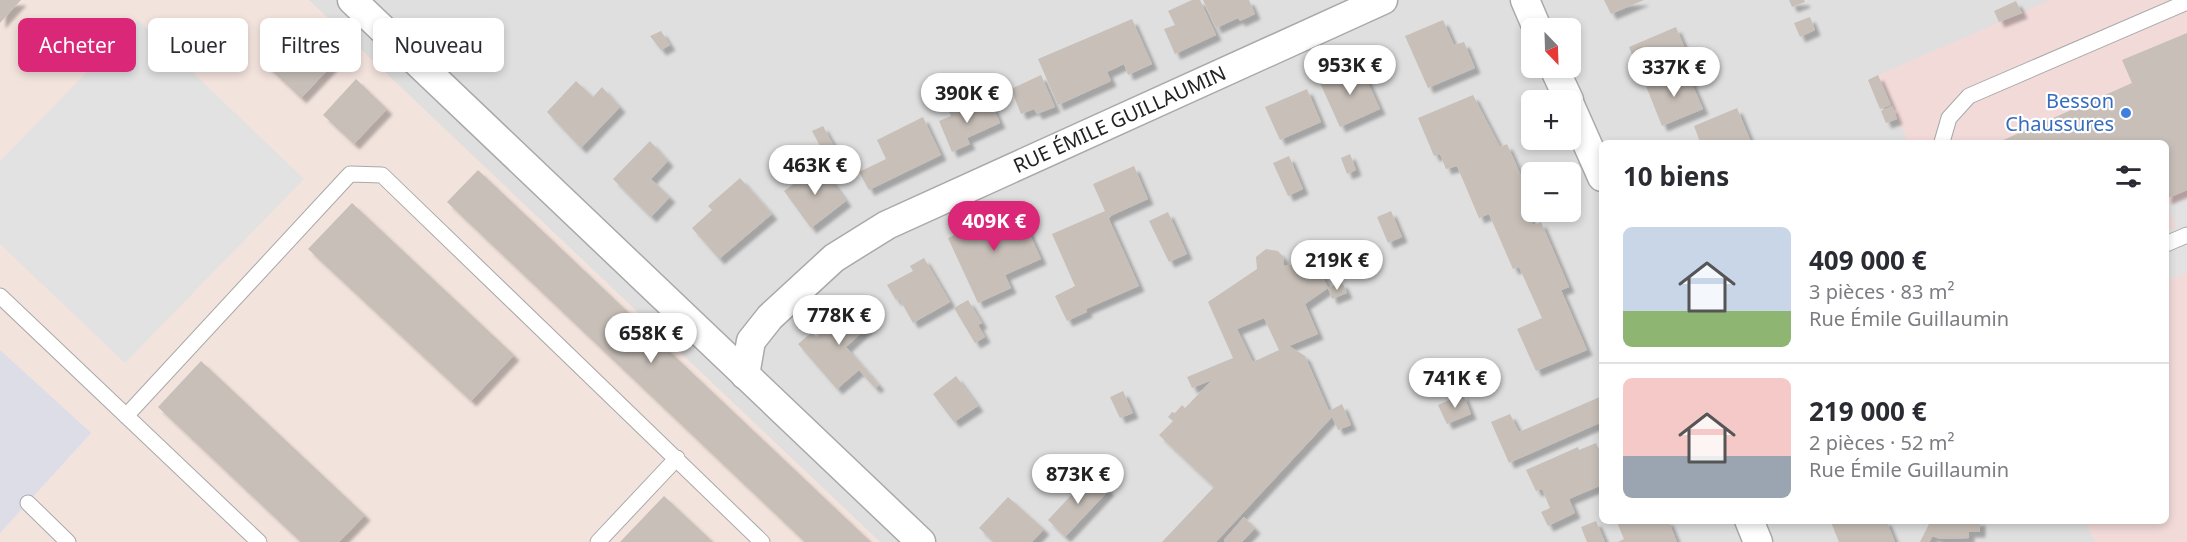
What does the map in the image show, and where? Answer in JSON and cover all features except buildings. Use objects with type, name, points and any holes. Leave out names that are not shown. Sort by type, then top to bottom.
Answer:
[{"type":"street","points":[[352,0],[921,542]]},
{"type":"street","name":"RUE ÉMILE GUILLAUMIN","points":[[745,375],[751,341],[770,317],[834,258],[887,225],[1383,0]]},
{"type":"street","points":[[1525,0],[1533,18]]},
{"type":"street","points":[[1581,130],[1599,170]]},
{"type":"street","points":[[1751,524],[1758,542]]},
{"type":"lane","points":[[1942,140],[1948,118],[1970,96],[2187,2]]},
{"type":"lane","points":[[126,416],[350,174],[382,175],[762,542]]},
{"type":"lane","points":[[2169,243],[2187,235]]},
{"type":"lane","points":[[0,296],[259,542]]},
{"type":"lane","points":[[598,542],[677,458]]},
{"type":"lane","points":[[28,503],[68,542]]},
{"type":"shaded area","points":[[0,0],[2187,0],[2187,542],[0,542]]},
{"type":"shaded area","points":[[0,0],[309,0],[328,18],[260,18],[260,72],[361,72],[361,49],[373,61],[373,72],[385,72],[880,542],[0,542]]},
{"type":"shaded area","points":[[2051,0],[2187,0],[2187,542],[2095,542],[2086,524],[2169,524],[2169,140],[1907,140],[1878,75]]},
{"type":"shaded area","points":[[138,20],[148,30],[148,72],[192,72],[304,179],[125,363],[0,244],[0,161],[87,72],[136,72],[136,22]]},
{"type":"shaded area","points":[[2187,198],[2187,272],[2169,281],[2169,230],[2176,227],[2169,206]]},
{"type":"shaded area","points":[[0,350],[91,433],[0,533]]},
{"type":"place","name":"Besson Chaussures","points":[[2126,113]]}]
